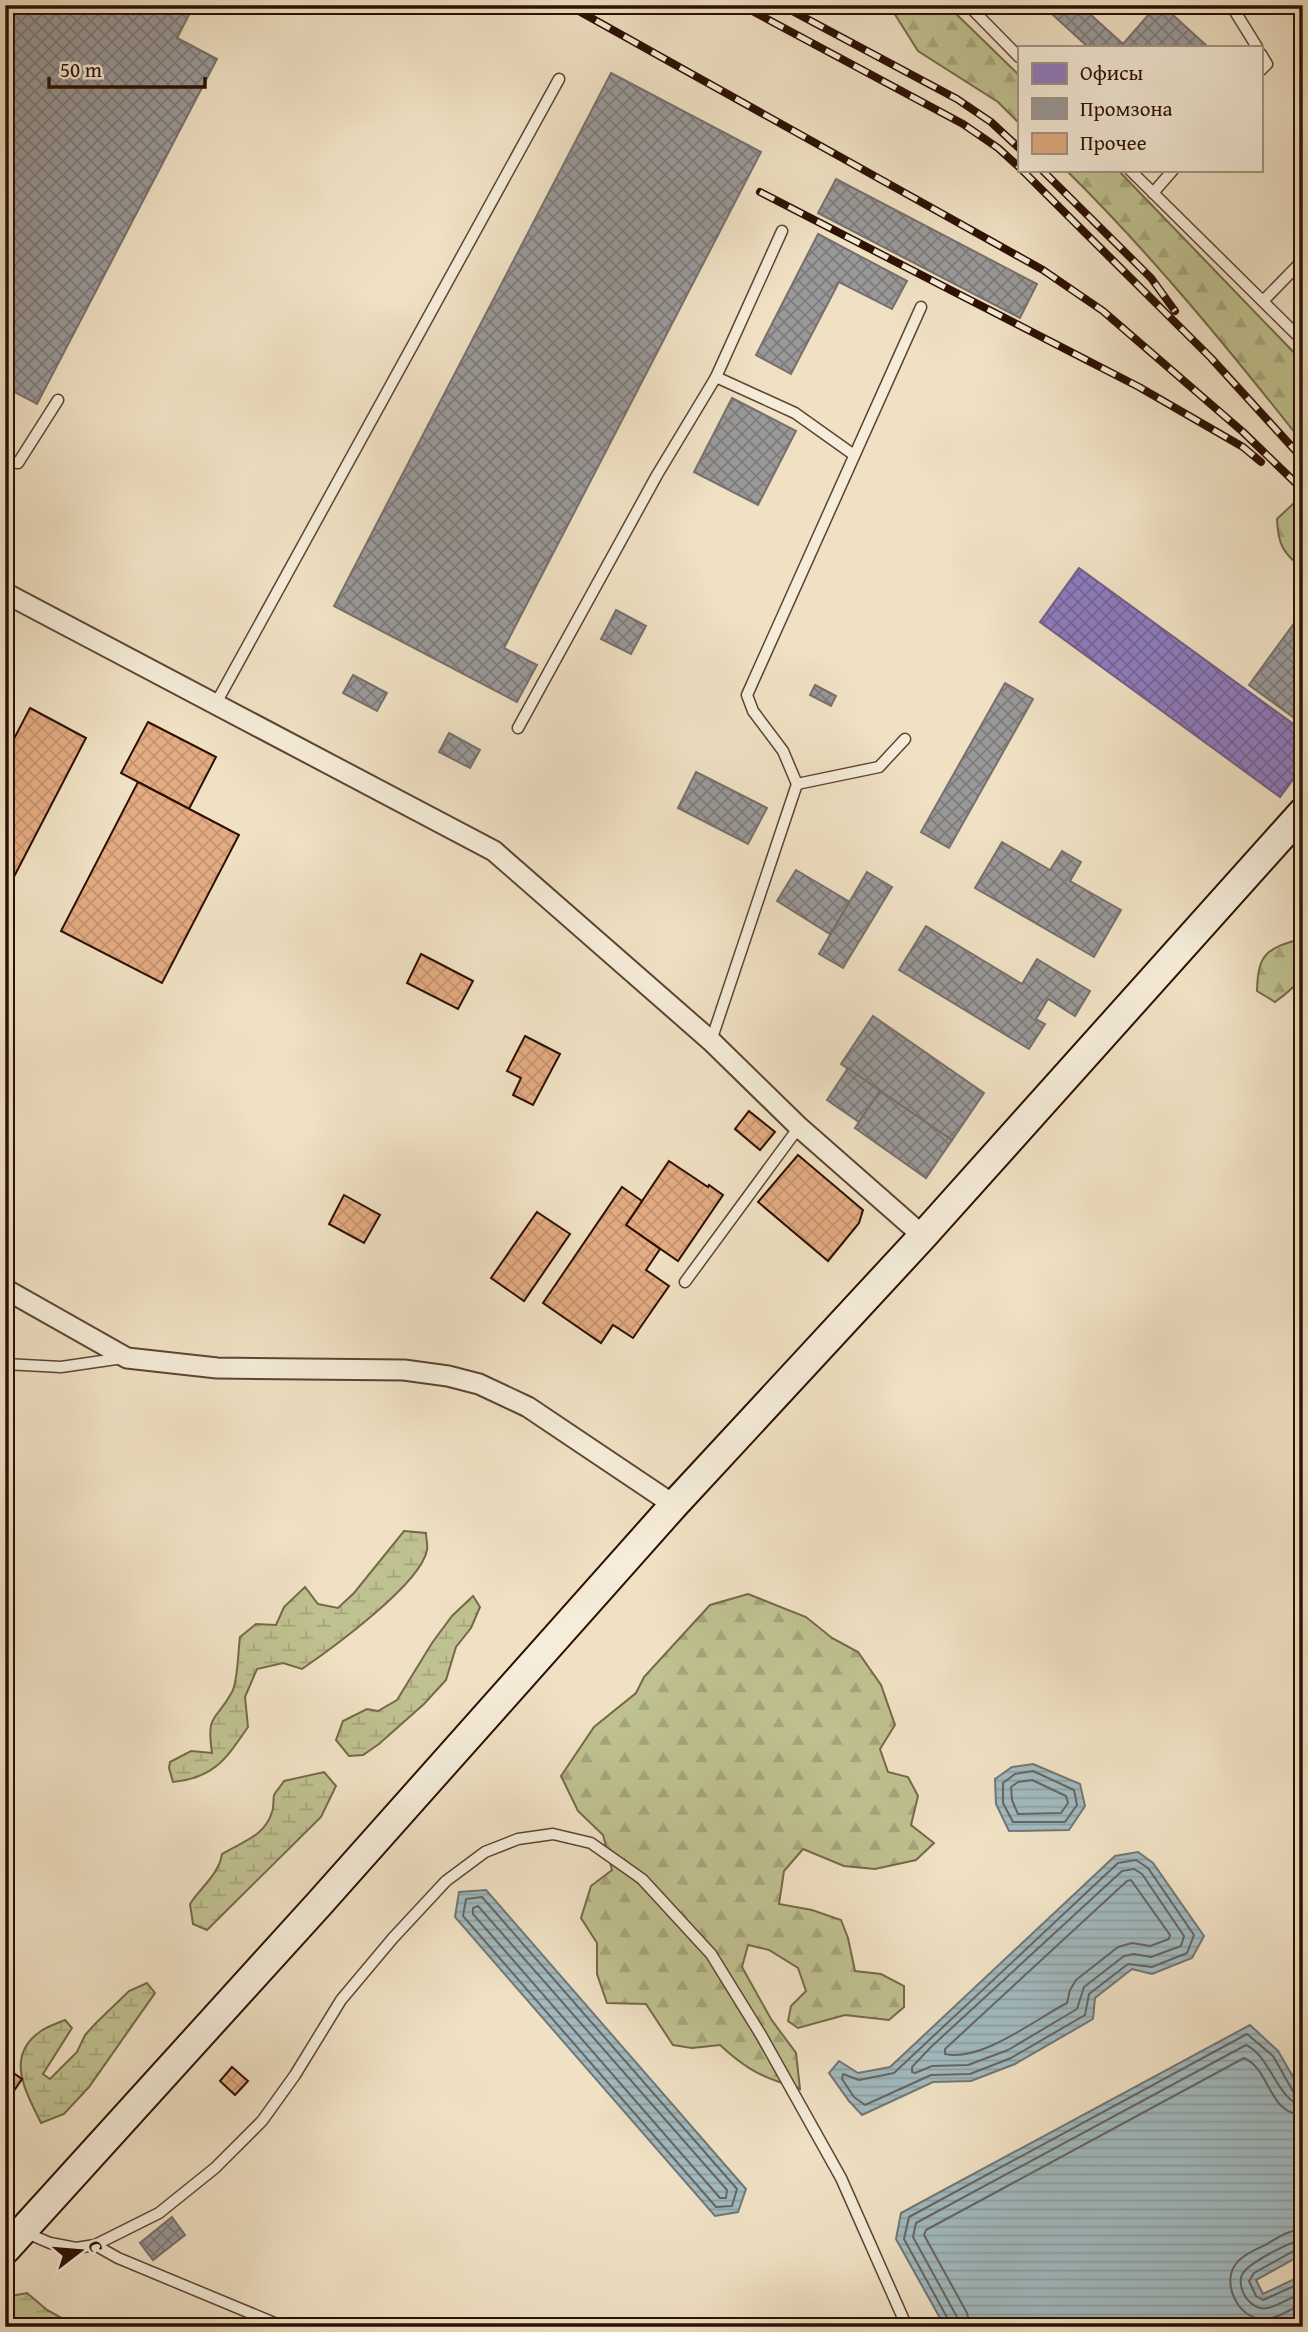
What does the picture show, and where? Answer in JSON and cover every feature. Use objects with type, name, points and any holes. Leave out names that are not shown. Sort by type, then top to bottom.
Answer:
[{"type":"street","points":[[5,593],[494,850],[711,1041],[799,1127],[923,1236]]},
{"type":"street","points":[[11,2233],[319,1904],[674,1506],[923,1236],[1303,812]]},
{"type":"street","points":[[5,1289],[127,1358],[217,1368],[404,1370],[479,1384],[528,1407],[674,1506]]},
{"type":"lane","points":[[968,5],[1018,56]]},
{"type":"lane","points":[[1231,5],[1256,46]]},
{"type":"lane","points":[[215,705],[559,79]]},
{"type":"lane","points":[[1132,172],[1303,341]]},
{"type":"lane","points":[[1153,192],[1171,172]]},
{"type":"lane","points":[[518,728],[657,475],[716,377],[782,230]]},
{"type":"lane","points":[[1263,301],[1303,260]]},
{"type":"lane","points":[[711,1041],[797,784],[783,751],[753,711],[747,695],[921,307]]},
{"type":"lane","points":[[716,377],[795,414],[854,455]]},
{"type":"lane","points":[[5,461],[18,463],[58,400]]},
{"type":"lane","points":[[797,784],[879,767],[905,739]]},
{"type":"lane","points":[[685,1282],[799,1127]]},
{"type":"lane","points":[[5,1364],[61,1367],[127,1358]]},
{"type":"lane","points":[[11,2233],[76,2248],[95,2245],[159,2213],[215,2168],[262,2121],[295,2075],[341,2000],[446,1881],[485,1852],[518,1839],[552,1834],[591,1843],[642,1880],[711,1954],[761,2035],[841,2178],[907,2327]]},
{"type":"lane","points":[[95,2245],[118,2258],[284,2327]]},
{"type":"green space","points":[[889,5],[947,5],[1018,74],[1018,122],[998,102],[918,51]]},
{"type":"green space","points":[[1068,172],[1120,172],[1303,362],[1303,443],[1189,303]]},
{"type":"green space","points":[[1295,502],[1303,508],[1303,569],[1283,548],[1278,528],[1277,519]]},
{"type":"green space","points":[[1303,938],[1303,969],[1293,988],[1275,1002],[1257,991],[1260,968],[1267,954],[1281,945]]},
{"type":"green space","points":[[404,1531],[426,1533],[427,1550],[409,1580],[373,1615],[302,1669],[283,1663],[257,1669],[245,1697],[248,1727],[233,1749],[209,1771],[187,1780],[173,1782],[170,1762],[191,1751],[212,1753],[211,1724],[234,1687],[240,1637],[256,1624],[276,1625],[284,1607],[305,1587],[318,1604],[338,1608],[354,1593]]},
{"type":"green space","points":[[748,1594],[806,1617],[832,1638],[858,1652],[881,1685],[895,1725],[880,1749],[888,1772],[908,1777],[918,1796],[911,1825],[934,1843],[916,1860],[875,1869],[844,1866],[803,1849],[784,1871],[779,1904],[812,1910],[841,1920],[855,1971],[881,1974],[904,1986],[904,2007],[889,2020],[845,2015],[798,2028],[788,2021],[791,2006],[806,1991],[798,1968],[769,1950],[748,1945],[742,1967],[771,2019],[796,2053],[800,2089],[757,2073],[720,2045],[692,2048],[673,2045],[646,2004],[607,2003],[597,1974],[597,1943],[581,1918],[591,1886],[612,1870],[603,1835],[578,1811],[561,1776],[594,1727],[636,1693],[644,1677],[710,1605]]},
{"type":"green space","points":[[473,1596],[480,1607],[471,1628],[456,1647],[446,1680],[424,1704],[379,1744],[363,1755],[349,1756],[336,1740],[343,1721],[367,1709],[378,1711],[397,1700],[432,1643],[452,1616]]},
{"type":"green space","points":[[324,1772],[336,1786],[321,1817],[207,1930],[193,1924],[190,1904],[213,1874],[222,1854],[252,1838],[264,1827],[273,1810],[274,1795],[284,1781]]},
{"type":"green space","points":[[147,1983],[155,1993],[89,2087],[64,2114],[41,2123],[29,2099],[22,2075],[23,2052],[30,2041],[44,2029],[65,2020],[72,2028],[43,2074],[50,2079],[77,2052],[85,2035],[96,2023],[129,1991]]},
{"type":"green space","points":[[27,2293],[47,2310],[78,2327],[5,2327],[5,2302],[11,2296]]},
{"type":"water","points":[[1033,1764],[1080,1784],[1085,1806],[1069,1830],[1009,1831],[996,1804],[995,1779],[1012,1767]]},
{"type":"water","points":[[1138,1852],[1153,1863],[1204,1936],[1192,1958],[1152,1974],[1132,1969],[1095,1998],[1093,2019],[1015,2064],[971,2081],[933,2082],[862,2115],[849,2101],[829,2073],[839,2061],[858,2073],[890,2067],[1115,1856]]},
{"type":"water","points":[[486,1890],[746,2189],[738,2212],[715,2216],[455,1917],[459,1892]]},
{"type":"water","points":[[1250,2025],[1278,2051],[1303,2094],[1303,2254],[1256,2280],[1263,2294],[1303,2275],[1303,2327],[945,2327],[896,2239],[901,2213]]},
{"type":"building: Офисы","points":[[1079,568],[1303,731],[1303,766],[1280,797],[1040,622]]},
{"type":"building: Промзона","points":[[5,5],[115,5],[134,15],[139,5],[194,5],[177,38],[217,59],[37,404],[5,387]]},
{"type":"building: Промзона","points":[[1042,5],[1080,5],[1123,44],[1157,5],[1162,5],[1207,46],[1087,46]]},
{"type":"building: Промзона","points":[[611,73],[761,152],[504,648],[537,665],[517,702],[334,606]]},
{"type":"building: Промзона","points":[[836,179],[1037,284],[1020,318],[818,213]]},
{"type":"building: Промзона","points":[[818,234],[907,281],[892,309],[839,282],[791,374],[756,355]]},
{"type":"building: Промзона","points":[[732,398],[796,431],[758,505],[694,472]]},
{"type":"building: Промзона","points":[[616,610],[646,626],[631,654],[601,639]]},
{"type":"building: Промзона","points":[[1303,611],[1303,712],[1297,720],[1249,685]]},
{"type":"building: Промзона","points":[[353,675],[387,693],[377,711],[343,693]]},
{"type":"building: Промзона","points":[[1005,683],[1033,699],[949,848],[921,832]]},
{"type":"building: Промзона","points":[[815,685],[836,696],[831,706],[810,695]]},
{"type":"building: Промзона","points":[[449,733],[480,750],[470,768],[439,752]]},
{"type":"building: Промзона","points":[[696,772],[767,808],[748,844],[678,808]]},
{"type":"building: Промзона","points":[[1002,842],[1050,870],[1062,851],[1081,862],[1070,881],[1121,910],[1094,957],[975,888]]},
{"type":"building: Промзона","points":[[796,870],[850,902],[830,934],[777,901]]},
{"type":"building: Промзона","points":[[867,872],[892,887],[843,968],[819,954]]},
{"type":"building: Промзона","points":[[926,926],[1022,984],[1037,959],[1090,991],[1075,1016],[1048,999],[1036,1019],[1045,1024],[1029,1049],[899,970]]},
{"type":"building: Промзона","points":[[873,1016],[984,1093],[952,1140],[841,1064]]},
{"type":"building: Промзона","points":[[848,1068],[880,1091],[859,1122],[827,1100]]},
{"type":"building: Промзона","points":[[880,1091],[952,1140],[926,1178],[855,1128]]},
{"type":"building: Промзона","points":[[172,2217],[185,2235],[153,2260],[140,2243]]},
{"type":"building: Прочее","points":[[30,708],[86,738],[5,894],[5,756]]},
{"type":"building: Прочее","points":[[148,722],[216,757],[189,809],[121,773]]},
{"type":"building: Прочее","points":[[138,782],[239,835],[162,983],[61,931]]},
{"type":"building: Прочее","points":[[421,954],[473,981],[458,1009],[407,983]]},
{"type":"building: Прочее","points":[[525,1036],[560,1054],[533,1105],[513,1095],[521,1078],[507,1071]]},
{"type":"building: Прочее","points":[[749,1111],[775,1132],[760,1150],[735,1129]]},
{"type":"building: Прочее","points":[[798,1155],[863,1210],[859,1223],[828,1261],[758,1202]]},
{"type":"building: Прочее","points":[[669,1161],[723,1195],[678,1261],[626,1225]]},
{"type":"building: Прочее","points":[[622,1187],[642,1201],[626,1225],[660,1249],[646,1270],[669,1286],[633,1338],[613,1325],[601,1343],[543,1303]]},
{"type":"building: Прочее","points":[[344,1195],[380,1215],[364,1243],[329,1224]]},
{"type":"building: Прочее","points":[[537,1212],[570,1234],[524,1301],[491,1278]]},
{"type":"building: Прочее","points":[[5,2067],[22,2079],[5,2104]]},
{"type":"building: Прочее","points":[[232,2067],[248,2081],[235,2095],[220,2081]]},
{"type":"railway","points":[[568,5],[1043,270],[1103,311],[1243,432],[1303,490]]},
{"type":"railway","points":[[741,5],[963,124],[998,148],[1018,166]]},
{"type":"railway","points":[[781,5],[957,99],[991,122],[1018,147]]},
{"type":"railway","points":[[1024,172],[1211,358],[1303,459]]},
{"type":"railway","points":[[1044,172],[1151,278],[1175,311]]},
{"type":"railway","points":[[760,192],[1139,387],[1243,447],[1261,462]]}]
